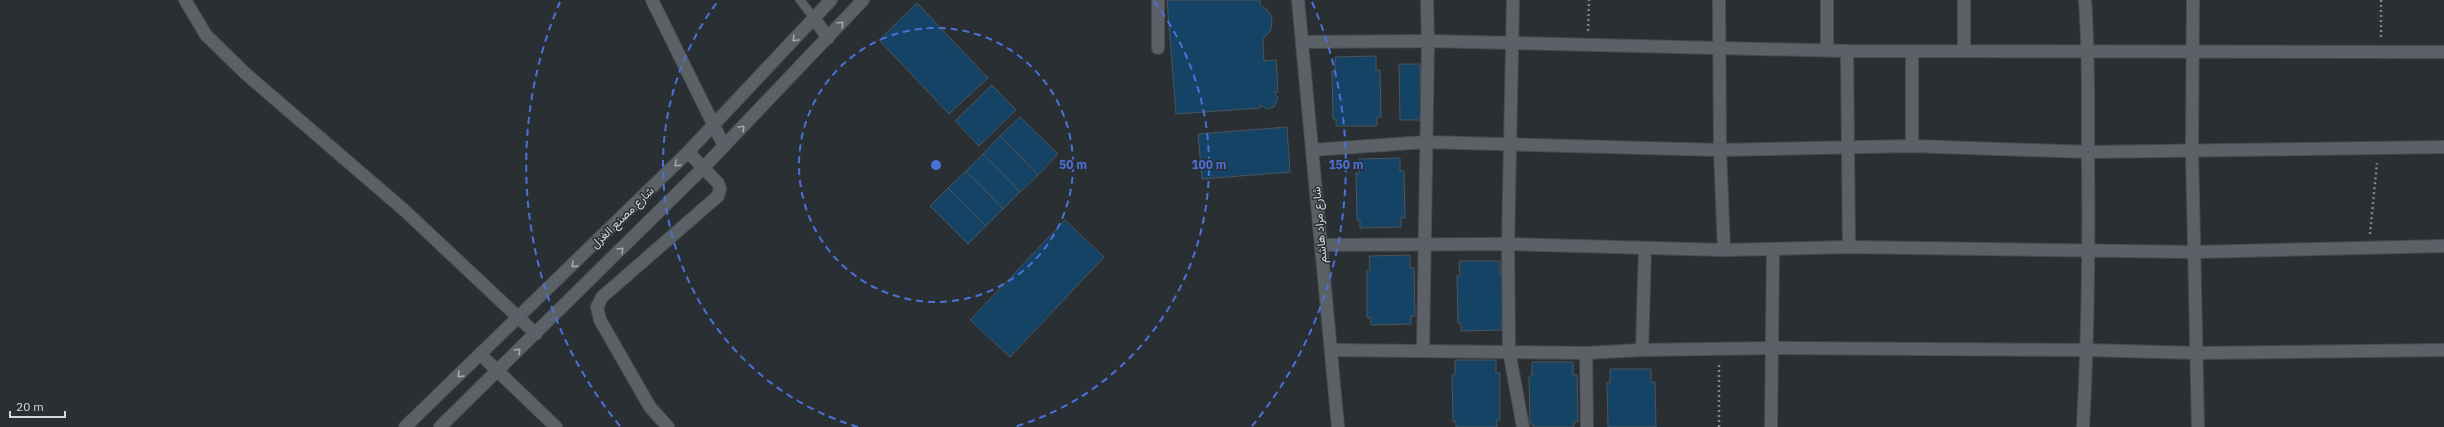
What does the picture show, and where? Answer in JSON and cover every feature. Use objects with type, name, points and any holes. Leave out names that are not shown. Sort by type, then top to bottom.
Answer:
[{"type":"street","points":[[185,0],[206,35],[246,74],[404,210],[536,334]]},
{"type":"street","points":[[652,0],[724,146]]},
{"type":"street","name":"شارع مصنع الغزل","points":[[405,427],[519,319],[714,126],[831,0]]},
{"type":"street","name":"شارع مصنع الغزل","points":[[440,427],[704,167],[863,0]]},
{"type":"street","points":[[1158,0],[1158,48]]},
{"type":"street","name":"شارع مراد هاشم","points":[[1298,0],[1338,427]]},
{"type":"street","points":[[1422,350],[1428,41],[1427,0]]},
{"type":"street","points":[[1513,0],[1508,244],[1509,351],[1523,427]]},
{"type":"street","points":[[1719,0],[1720,150],[1724,250]]},
{"type":"street","points":[[1827,0],[1827,50]]},
{"type":"street","points":[[1964,0],[1964,51]]},
{"type":"street","points":[[2083,427],[2087,350],[2089,249],[2089,52],[2085,0]]},
{"type":"street","points":[[2193,0],[2192,151],[2196,252],[2198,427]]},
{"type":"street","points":[[814,18],[828,38]]},
{"type":"street","points":[[1302,42],[1428,41],[1847,51],[2382,54],[2444,52]]},
{"type":"street","points":[[1847,51],[1849,247]]},
{"type":"street","points":[[1912,51],[1912,146]]},
{"type":"street","points":[[1312,150],[1426,142],[1720,150],[1848,146],[1912,146],[2088,152],[2444,147]]},
{"type":"street","points":[[668,427],[650,407],[600,320],[597,307],[602,298],[718,196],[720,189],[718,182],[688,152]]},
{"type":"street","points":[[1321,245],[1508,244],[1724,250],[1849,247],[2089,249],[2196,252],[2444,246]]},
{"type":"street","points":[[1642,350],[1645,248]]},
{"type":"street","points":[[1771,427],[1773,250]]},
{"type":"street","points":[[1331,350],[1586,353],[1642,350],[1773,348],[2087,350],[2197,353],[2444,350]]},
{"type":"street","points":[[1586,353],[1588,427]]},
{"type":"street","points":[[481,355],[556,427]]},
{"type":"lane","points":[[800,0],[814,18]]},
{"type":"path","points":[[1588,46],[1589,0]]},
{"type":"path","points":[[2381,0],[2382,54]]},
{"type":"path","points":[[2369,248],[2378,147]]},
{"type":"path","points":[[1719,350],[1719,427]]},
{"type":"building","points":[[1167,0],[1260,0],[1260,4],[1269,12],[1272,18],[1271,30],[1263,39],[1264,61],[1276,60],[1278,92],[1274,92],[1278,98],[1274,107],[1268,109],[1260,105],[1260,108],[1176,114]]},
{"type":"building","points":[[917,3],[988,78],[949,114],[879,40]]},
{"type":"building","points":[[1376,56],[1376,70],[1380,70],[1381,117],[1377,117],[1377,126],[1336,126],[1336,119],[1333,119],[1332,71],[1335,71],[1335,57]]},
{"type":"building","points":[[1399,64],[1420,64],[1421,120],[1400,120]]},
{"type":"building","points":[[992,85],[1016,110],[979,146],[955,121]]},
{"type":"building","points":[[1020,117],[1058,154],[1038,175],[1000,136]]},
{"type":"building","points":[[1287,127],[1290,172],[1202,179],[1198,134]]},
{"type":"building","points":[[1000,136],[1038,175],[1020,192],[983,154]]},
{"type":"building","points":[[983,154],[1020,192],[1003,209],[966,171]]},
{"type":"building","points":[[1400,158],[1400,171],[1404,171],[1405,218],[1401,218],[1401,227],[1360,228],[1360,221],[1357,220],[1356,173],[1359,173],[1359,159]]},
{"type":"building","points":[[966,171],[1003,209],[986,226],[948,188]]},
{"type":"building","points":[[948,188],[986,226],[968,244],[930,206]]},
{"type":"building","points":[[1065,220],[1104,257],[1010,357],[970,320]]},
{"type":"building","points":[[1410,255],[1410,268],[1414,268],[1415,316],[1411,316],[1411,324],[1371,325],[1371,318],[1367,318],[1367,270],[1370,270],[1369,256]]},
{"type":"building","points":[[1459,261],[1500,261],[1500,274],[1504,274],[1505,321],[1501,321],[1502,330],[1461,331],[1461,323],[1458,323],[1457,276],[1460,276]]},
{"type":"building","points":[[1455,360],[1496,360],[1496,373],[1500,373],[1500,420],[1497,420],[1497,427],[1456,427],[1456,422],[1453,422],[1452,375],[1455,375]]},
{"type":"building","points":[[1532,362],[1573,362],[1573,375],[1577,375],[1578,422],[1574,422],[1574,427],[1533,427],[1533,424],[1530,424],[1529,376],[1532,376]]},
{"type":"building","points":[[1610,369],[1651,369],[1651,382],[1655,382],[1656,427],[1608,427],[1607,383],[1610,383]]}]
